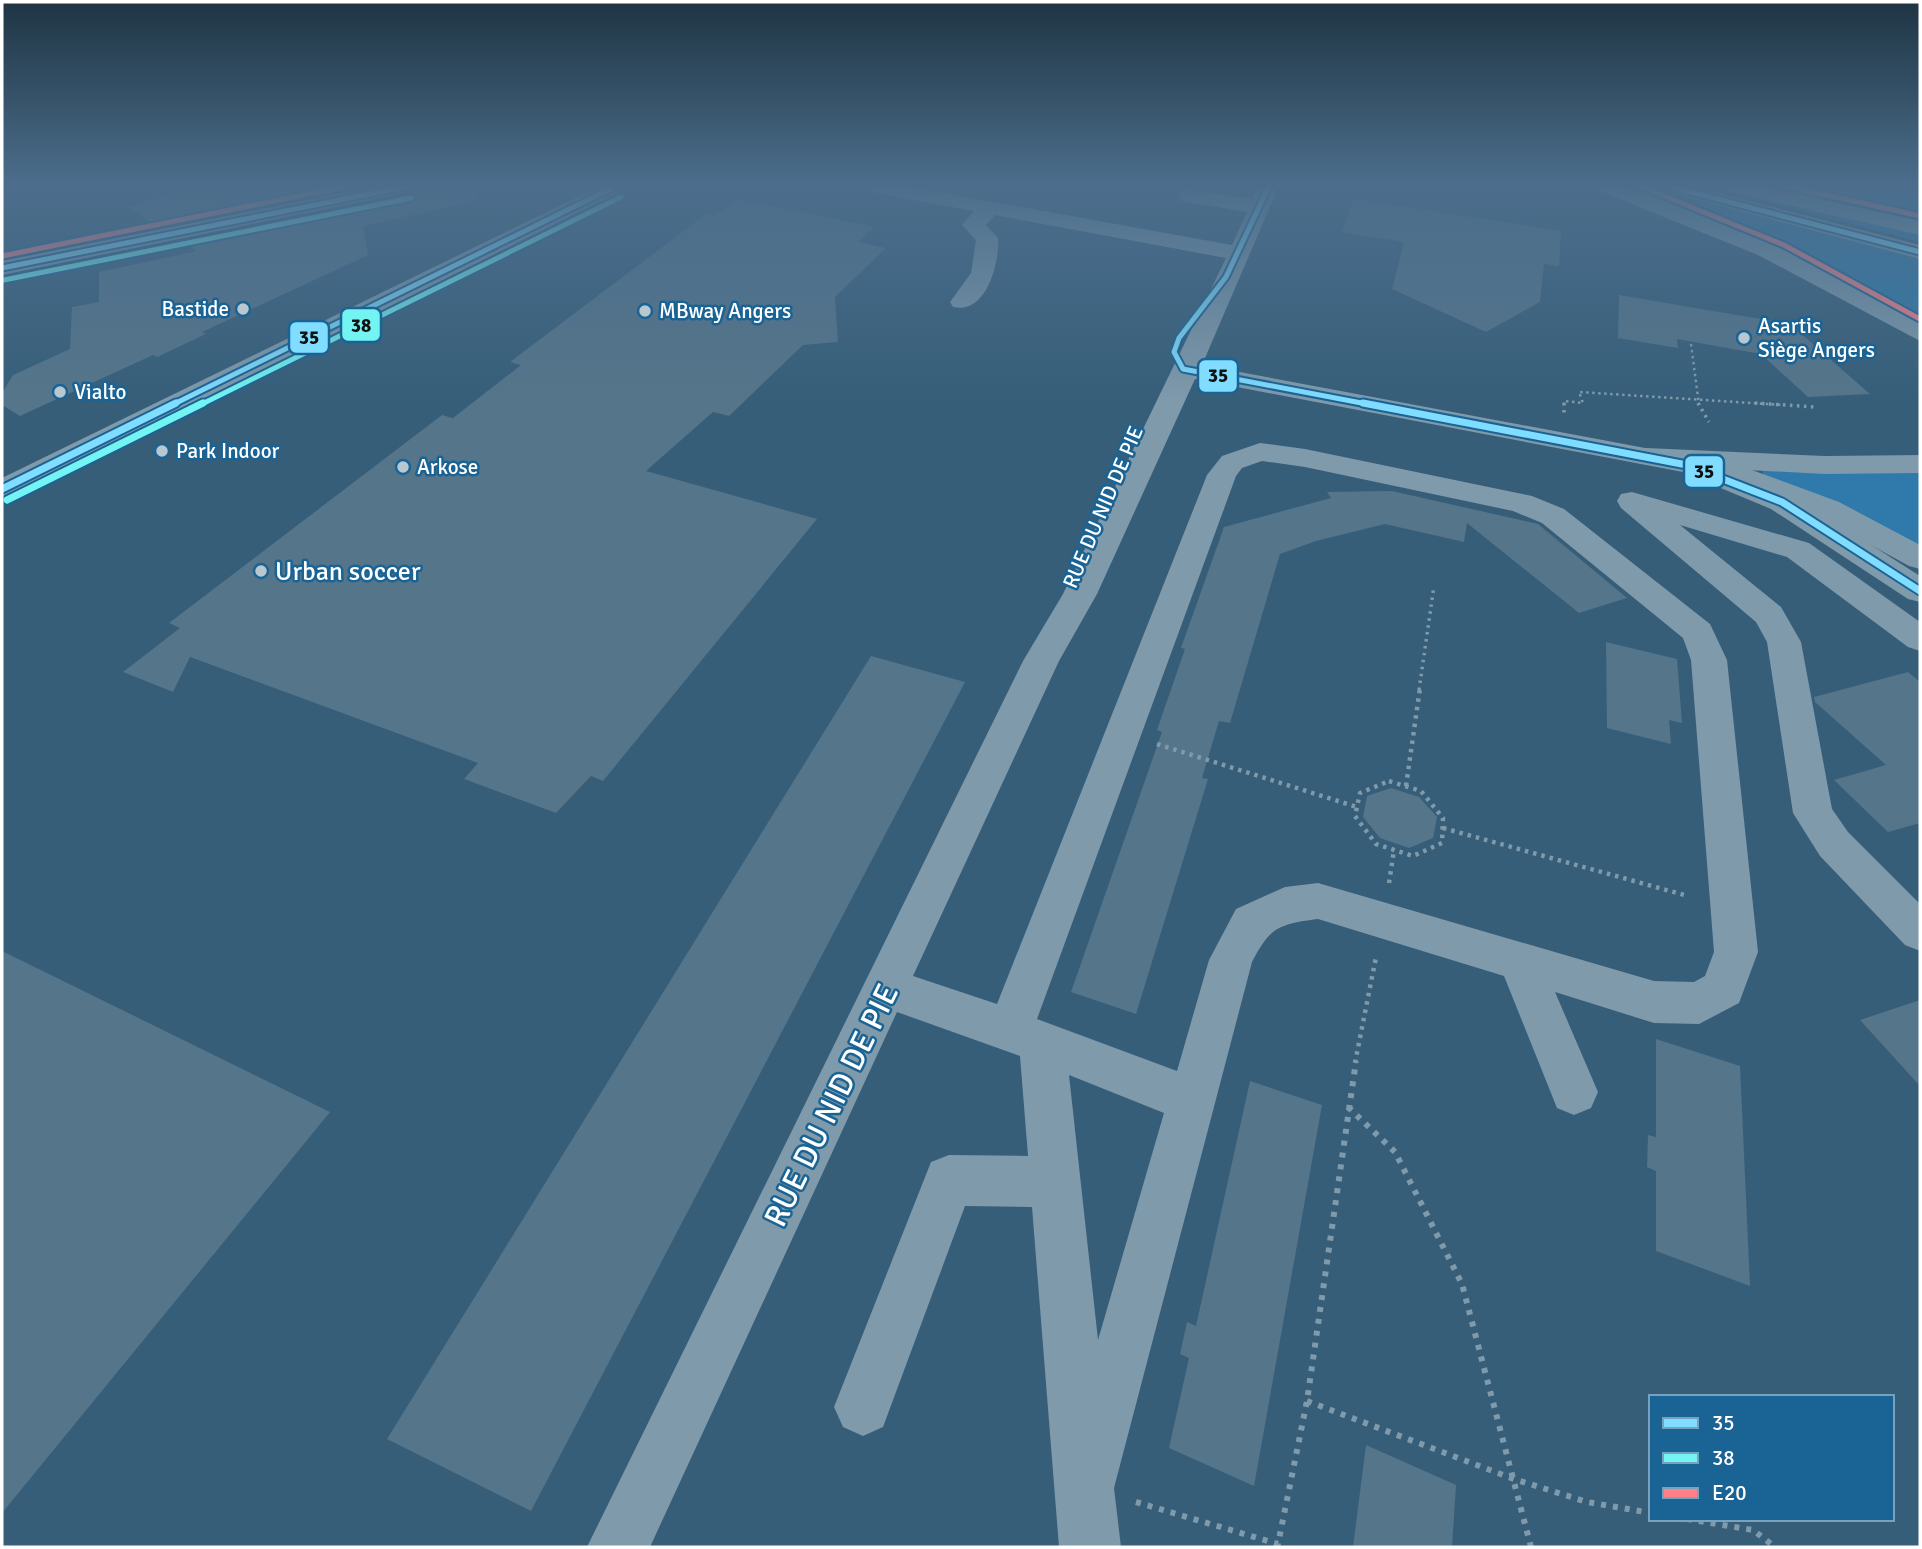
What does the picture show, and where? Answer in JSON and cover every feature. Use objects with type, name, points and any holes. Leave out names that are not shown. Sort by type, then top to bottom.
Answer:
[{"type":"highway","points":[[1646,457],[1825,464],[1920,464]]},
{"type":"highway","points":[[1687,465],[1782,502],[1920,591]]},
{"type":"street","points":[[2,268],[50,258]]},
{"type":"street","points":[[2,489],[470,258]]},
{"type":"street","points":[[962,302],[983,277],[987,258]]},
{"type":"street","name":"RUE DU NID DE PIE","points":[[618,1547],[1041,661],[1080,594],[1170,401],[1180,387],[1183,369],[1196,352],[1235,258]]},
{"type":"street","points":[[1786,258],[1871,302],[1920,333]]},
{"type":"street","points":[[1183,369],[1731,472],[1815,500],[1920,559]]},
{"type":"street","points":[[1085,1486],[1231,960],[1251,922],[1285,905],[1318,901],[1654,1002],[1699,1003],[1723,989],[1736,952],[1709,660],[1698,632],[1552,516],[1521,503],[1305,458],[1260,452],[1233,462],[1222,475],[1123,733],[1026,1036],[1056,1182],[1090,1547]]},
{"type":"street","points":[[1614,452],[1622,485],[1632,501],[1769,615],[1784,642],[1813,813],[1834,844],[1920,932]]},
{"type":"street","points":[[1632,501],[1798,550],[1824,566],[1920,639]]},
{"type":"street","points":[[1520,962],[1574,1092]]},
{"type":"street","points":[[887,988],[1026,1036],[1192,1100]]},
{"type":"street","points":[[863,1407],[949,1180],[1056,1182]]},
{"type":"path","points":[[1691,344],[1696,400],[1709,422]]},
{"type":"path","points":[[1564,419],[1564,401],[1583,402],[1579,392],[1815,407]]},
{"type":"path","points":[[1406,786],[1434,586]]},
{"type":"path","points":[[1123,733],[1357,807]]},
{"type":"path","points":[[1389,781],[1406,786],[1421,791],[1443,818],[1442,843],[1413,856],[1376,844],[1355,816],[1360,793],[1389,781]]},
{"type":"path","points":[[1443,828],[1732,909]]},
{"type":"path","points":[[1085,1486],[1278,1544],[1307,1401],[1348,1107],[1384,920]]},
{"type":"path","points":[[1348,1107],[1395,1152],[1462,1284],[1531,1547]]},
{"type":"path","points":[[1307,1401],[1514,1479],[1587,1502],[1649,1513]]},
{"type":"path","points":[[1699,1521],[1753,1530],[1775,1547]]},
{"type":"shaded area","points":[[1804,258],[1920,258],[1920,323],[1849,280]]},
{"type":"shaded area","points":[[1762,467],[1863,473],[1920,470],[1920,550],[1860,515],[1763,475]]},
{"type":"building","points":[[163,258],[361,258],[202,332],[206,334],[157,357],[153,355],[20,416],[2,405],[2,393],[13,375],[70,349],[72,307],[99,302],[99,272]]},
{"type":"building","points":[[647,258],[875,258],[835,297],[838,342],[803,345],[729,416],[713,412],[646,471],[817,519],[603,781],[591,776],[556,813],[464,779],[478,763],[190,657],[173,692],[123,672],[180,628],[169,623],[442,415],[453,418],[521,365],[510,362]]},
{"type":"building","points":[[1400,258],[1559,258],[1559,266],[1544,264],[1540,302],[1486,332],[1392,289]]},
{"type":"building","points":[[1619,295],[1790,324],[1870,394],[1808,397],[1761,354],[1677,339],[1678,348],[1618,338]]},
{"type":"building","points":[[1392,491],[1538,524],[1627,598],[1579,613],[1467,523],[1464,542],[1385,524],[1316,541],[1280,554],[1230,723],[1219,721],[1202,778],[1208,779],[1136,1014],[1071,992],[1162,732],[1157,730],[1185,649],[1181,648],[1224,527],[1331,498],[1327,492]]},
{"type":"building","points":[[1606,642],[1677,659],[1682,723],[1669,720],[1671,744],[1607,728]]},
{"type":"building","points":[[871,656],[965,682],[531,1511],[387,1439]]},
{"type":"building","points":[[1908,672],[1920,682],[1920,823],[1888,832],[1834,780],[1886,765],[1815,702],[1814,697]]},
{"type":"building","points":[[1391,788],[1419,797],[1437,817],[1433,838],[1409,848],[1380,838],[1363,817],[1367,796]]},
{"type":"building","points":[[2,951],[330,1112],[2,1513]]},
{"type":"building","points":[[1920,1000],[1920,1086],[1860,1020]]},
{"type":"building","points":[[1656,1039],[1740,1066],[1750,1286],[1656,1251],[1656,1171],[1647,1167],[1648,1135],[1656,1137]]},
{"type":"building","points":[[1250,1081],[1322,1105],[1254,1486],[1169,1448],[1189,1358],[1180,1354],[1187,1322],[1196,1326]]},
{"type":"building","points":[[1366,1445],[1456,1485],[1452,1547],[1353,1547]]},
{"type":"transit line","name":"35","points":[[2,268],[50,258]]},
{"type":"transit line","name":"38","points":[[4,280],[112,258]]},
{"type":"transit line","name":"35","points":[[2,489],[470,258]]},
{"type":"transit line","name":"38","points":[[7,500],[497,258]]},
{"type":"transit line","name":"35","points":[[1235,258],[1226,277],[1179,338],[1174,352],[1183,369],[1687,465],[1782,502],[1920,591]]},
{"type":"transit line","name":"E20","points":[[1810,258],[1920,319]]},
{"type":"place","name":"Bastide","points":[[243,309]]},
{"type":"place","name":"MBway Angers","points":[[645,311]]},
{"type":"place","name":"Asartis Siège Angers","points":[[1744,338]]},
{"type":"place","name":"Vialto","points":[[60,392]]},
{"type":"place","name":"Park Indoor","points":[[162,451]]},
{"type":"place","name":"Arkose","points":[[403,467]]},
{"type":"place","name":"Urban soccer","points":[[261,571]]}]
